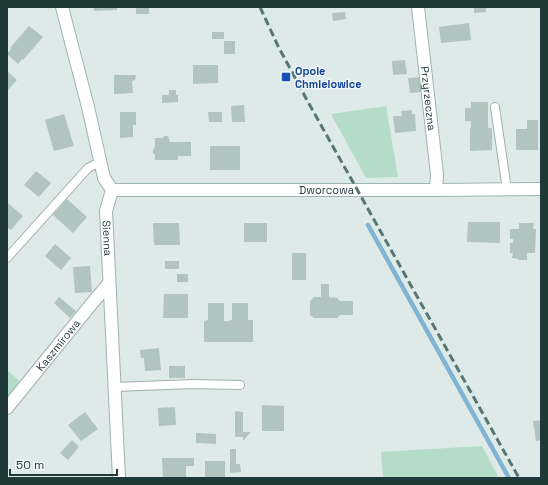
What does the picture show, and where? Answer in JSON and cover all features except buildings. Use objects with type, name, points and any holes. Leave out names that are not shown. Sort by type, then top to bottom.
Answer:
[{"type":"street","points":[[62,7],[88,107],[104,178],[112,190]]},
{"type":"street","name":"Przyrzeczna","points":[[418,7],[436,174],[436,190]]},
{"type":"street","name":"Dworcowa","points":[[112,190],[541,189]]},
{"type":"street","name":"Sienna","points":[[112,190],[106,211],[119,478]]},
{"type":"street","name":"Kaszmirowa","points":[[7,408],[109,283]]},
{"type":"lane","points":[[495,107],[507,190]]},
{"type":"lane","points":[[7,258],[88,168],[100,162]]},
{"type":"lane","points":[[115,387],[193,384],[240,385]]},
{"type":"green space","points":[[386,106],[398,177],[366,178],[331,114]]},
{"type":"green space","points":[[7,370],[21,382],[7,400]]},
{"type":"green space","points":[[482,446],[499,478],[383,478],[381,452]]},
{"type":"waterway","points":[[368,225],[509,478]]},
{"type":"railway","points":[[260,7],[278,46],[308,102],[519,478]]},
{"type":"place","name":"Opole Chmielowice","points":[[286,77]]}]
